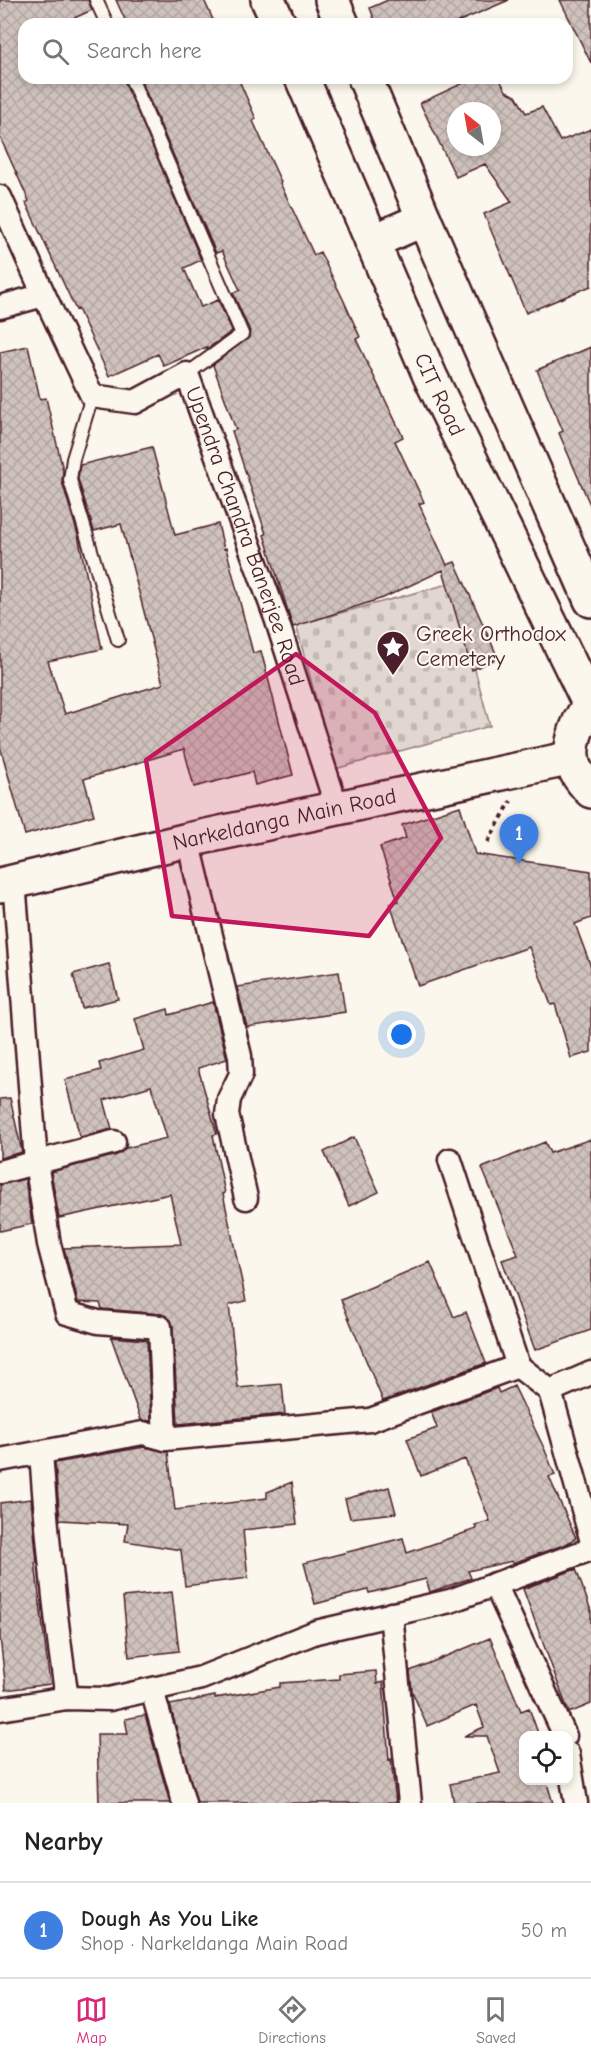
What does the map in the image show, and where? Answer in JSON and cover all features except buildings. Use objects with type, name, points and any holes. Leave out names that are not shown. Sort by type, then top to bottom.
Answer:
[{"type":"main road","points":[[268,0],[276,18]]},
{"type":"main road","points":[[332,0],[340,18]]},
{"type":"main road","name":"CIT Road","points":[[305,84],[430,376],[590,704]]},
{"type":"main road","points":[[368,84],[424,219],[591,600]]},
{"type":"main road","points":[[372,242],[424,219]]},
{"type":"main road","points":[[590,704],[578,722],[572,758],[579,778],[591,791]]},
{"type":"main road","name":"Narkeldanga Main Road","points":[[7,883],[188,840],[572,758]]},
{"type":"street","points":[[0,197],[69,351],[92,396]]},
{"type":"street","points":[[0,307],[44,295]]},
{"type":"street","name":"Upendra Chandra Banerjee Road","points":[[92,396],[135,402],[187,374],[276,618],[337,808]]},
{"type":"street","points":[[188,840],[240,1056],[241,1074],[229,1099],[227,1114],[246,1198]]},
{"type":"street","points":[[7,883],[36,1162],[49,1244],[67,1313],[98,1322],[160,1327],[165,1439]]},
{"type":"street","points":[[0,1172],[114,1142]]},
{"type":"street","points":[[450,1160],[518,1366],[550,1391],[591,1538]]},
{"type":"street","points":[[0,1460],[143,1433],[165,1439],[370,1420],[518,1366]]},
{"type":"street","points":[[550,1391],[591,1373]]},
{"type":"street","points":[[41,1453],[57,1635],[67,1698]]},
{"type":"street","points":[[0,1709],[67,1698],[109,1699],[201,1678],[316,1632],[450,1600],[591,1550]]},
{"type":"street","points":[[495,1584],[563,1731]]},
{"type":"street","points":[[391,1614],[410,1803]]},
{"type":"street","points":[[152,1690],[184,1803]]},
{"type":"street","points":[[573,1785],[576,1803]]},
{"type":"lane","points":[[96,0],[104,18]]},
{"type":"lane","points":[[134,84],[242,334],[187,374]]},
{"type":"lane","points":[[92,396],[73,459],[70,480],[118,640]]},
{"type":"path","points":[[488,842],[498,824]]},
{"type":"highlighted area","points":[[296,654],[375,713],[441,838],[369,936],[172,916],[146,760]]},
{"type":"green space","name":"Greek Orthodox Cemetery","points":[[452,583],[490,726],[335,769],[296,625]]},
{"type":"place","name":"Greek Orthodox Cemetery","points":[[393,676]]},
{"type":"place","name":"Dough As You Like","points":[[519,864]]}]
